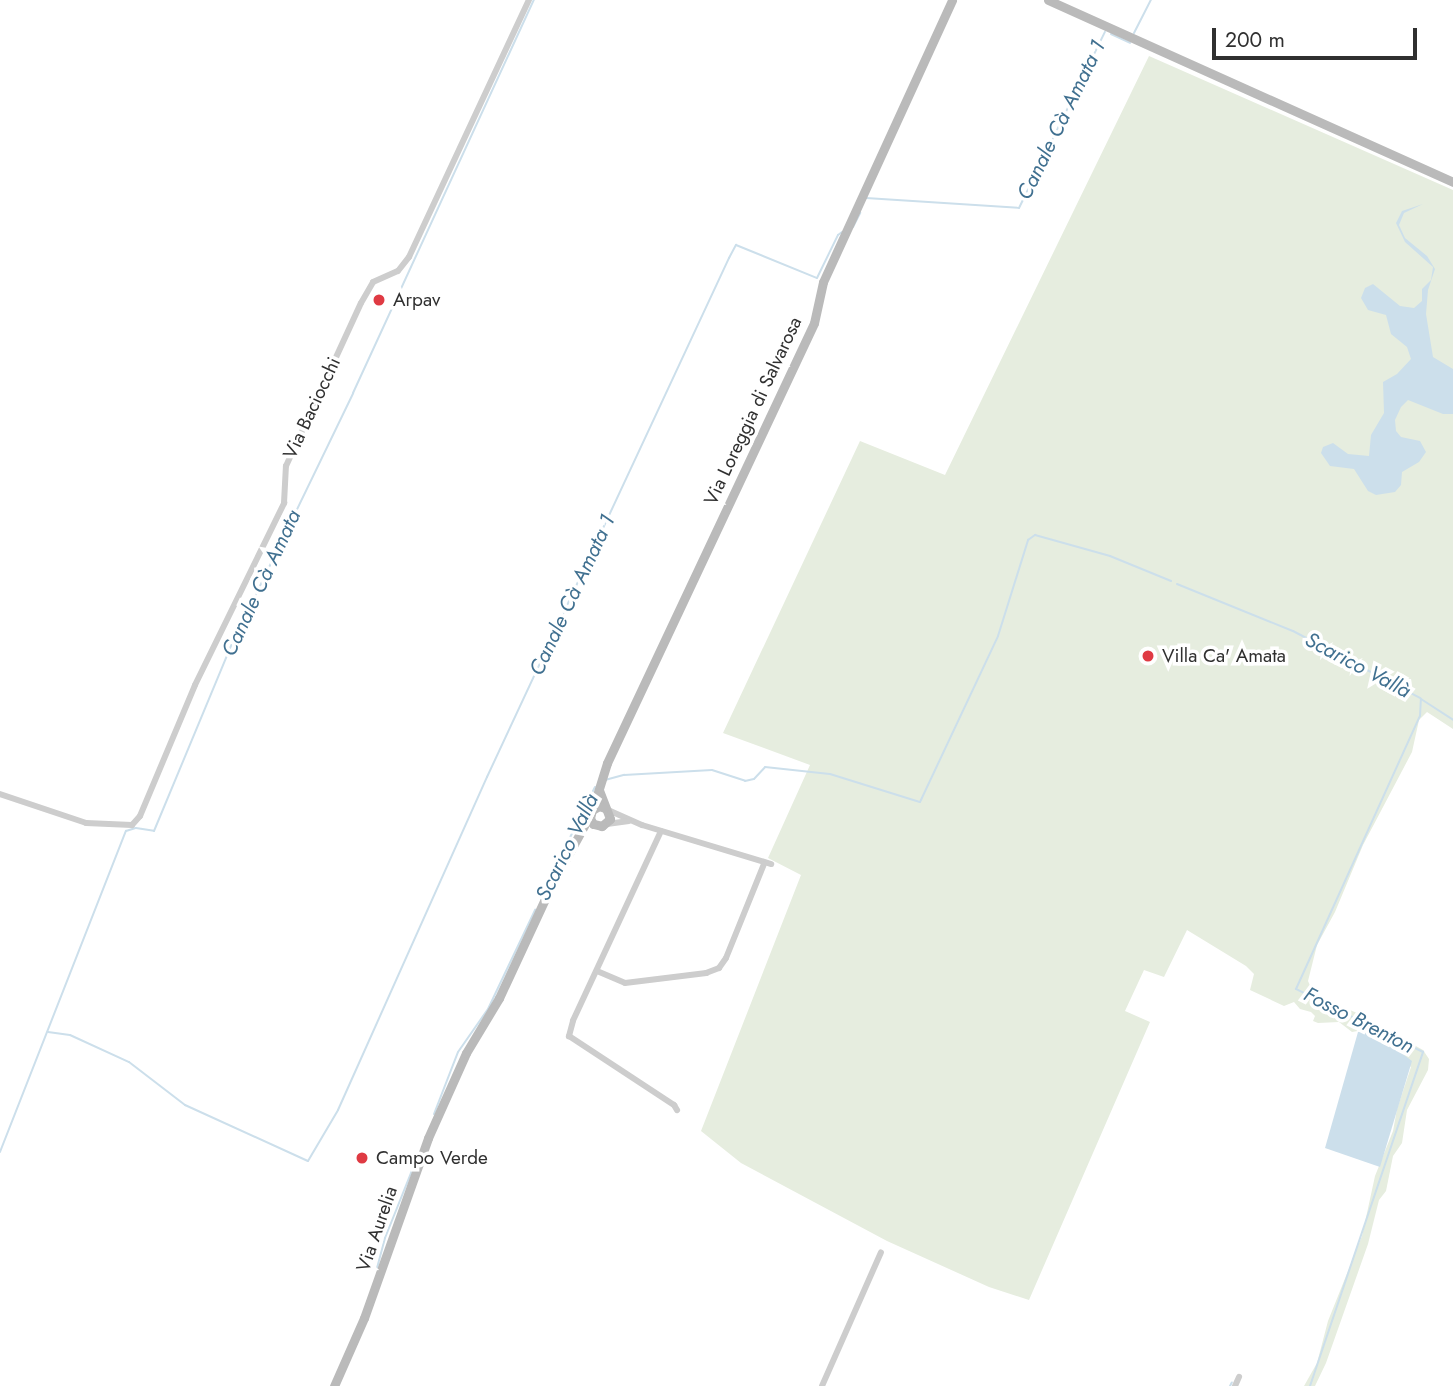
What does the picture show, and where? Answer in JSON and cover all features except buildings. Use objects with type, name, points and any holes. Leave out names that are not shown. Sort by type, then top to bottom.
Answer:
[{"type":"street","name":"Via Baciocchi","points":[[0,794],[86,823],[132,825],[140,816],[195,685],[284,503],[286,466],[361,303],[373,282],[398,271],[409,257],[529,0]]},
{"type":"street","points":[[1048,0],[1453,182]]},
{"type":"street","name":"Via Loreggia di Salvarosa","points":[[453,1084],[466,1053],[499,998],[550,888],[592,812],[607,763],[814,323],[823,282],[950,2]]},
{"type":"street","points":[[601,785],[610,819],[603,825]]},
{"type":"street","points":[[597,971],[625,984],[706,973],[719,968],[726,958],[767,864],[631,821],[607,809],[592,812],[593,824],[631,821]]},
{"type":"street","name":"Via Loreggia di Salvarosa","points":[[576,842],[603,825]]},
{"type":"street","points":[[662,831],[572,1024],[570,1037],[677,1110]]},
{"type":"street","name":"Via Aurelia","points":[[334,1386],[364,1318],[428,1138],[453,1084]]},
{"type":"street","points":[[822,1386],[881,1252]]},
{"type":"street","points":[[1235,1386],[1239,1377]]},
{"type":"shaded area","points":[[1149,56],[1453,190],[1453,729],[1427,712],[1419,720],[1412,752],[1363,845],[1335,912],[1317,945],[1308,981],[1313,992],[1321,998],[1357,1013],[1423,1050],[1429,1059],[1428,1070],[1407,1110],[1402,1143],[1393,1156],[1386,1191],[1379,1200],[1368,1244],[1326,1363],[1315,1386],[1304,1386],[1317,1363],[1328,1321],[1362,1236],[1375,1176],[1393,1131],[1397,1109],[1411,1067],[1369,1029],[1352,1032],[1339,1022],[1318,1023],[1313,1021],[1315,1016],[1311,1012],[1300,1009],[1294,1002],[1284,1006],[1250,990],[1254,974],[1246,966],[1187,930],[1164,977],[1144,970],[1125,1011],[1150,1022],[1029,1300],[989,1287],[887,1241],[741,1163],[701,1131],[801,875],[768,858],[810,765],[723,733],[860,441],[945,475]]},
{"type":"water","points":[[1423,204],[1404,213],[1399,225],[1405,238],[1427,256],[1435,269],[1428,290],[1426,314],[1433,357],[1453,369],[1453,414],[1443,414],[1408,400],[1401,407],[1395,420],[1396,431],[1401,437],[1420,441],[1426,452],[1419,462],[1402,472],[1401,485],[1395,492],[1376,495],[1368,491],[1354,469],[1330,466],[1321,453],[1323,447],[1333,443],[1348,454],[1369,456],[1371,435],[1384,413],[1383,382],[1397,374],[1411,359],[1407,347],[1391,334],[1386,315],[1368,310],[1361,298],[1365,288],[1373,284],[1400,306],[1414,308],[1422,301],[1422,289],[1431,280],[1433,267],[1405,242],[1396,223],[1402,211]]},
{"type":"water","points":[[1369,1029],[1412,1061],[1380,1167],[1325,1148],[1358,1032]]},
{"type":"waterway","name":"Canale Cà Amata","points":[[0,1152],[126,831],[136,828],[154,831],[230,648],[353,393],[534,0]]},
{"type":"waterway","name":"Canale Cà Amata 1","points":[[1134,33],[1151,0]]},
{"type":"waterway","name":"Canale Cà Amata 1","points":[[866,198],[1019,208],[1105,32]]},
{"type":"waterway","name":"Canale Cà Amata 1","points":[[1111,34],[1130,43]]},
{"type":"waterway","name":"Canale Cà Amata 1","points":[[853,227],[860,213]]},
{"type":"waterway","name":"Canale Cà Amata 1","points":[[48,1032],[70,1035],[129,1062],[185,1105],[308,1161],[338,1110],[487,777],[736,245],[817,278],[842,232]]},
{"type":"waterway","name":"Scarico Vallà","points":[[605,780],[624,775],[712,770],[745,781],[754,779],[765,767],[830,774],[920,802],[998,636],[1028,540],[1035,535],[1110,556],[1171,581]]},
{"type":"waterway","name":"Scarico Vallà","points":[[1177,584],[1293,631],[1420,698]]},
{"type":"waterway","name":"Fosso Brenton","points":[[1310,1386],[1423,1052],[1296,989],[1420,716],[1421,699],[1453,720]]},
{"type":"waterway","name":"Scarico Vallà","points":[[548,882],[595,787]]},
{"type":"waterway","name":"Scarico Vallà","points":[[434,1114],[458,1052],[488,1009],[535,910]]},
{"type":"waterway","name":"Scarico Vallà","points":[[377,1268],[385,1238],[413,1168]]},
{"type":"waterway","name":"Fosso Brenton","points":[[1230,1386],[1232,1382]]},
{"type":"place","name":"Arpav","points":[[379,300]]},
{"type":"place","name":"Villa Ca' Amata","points":[[1148,656]]},
{"type":"place","name":"Campo Verde","points":[[362,1158]]}]
